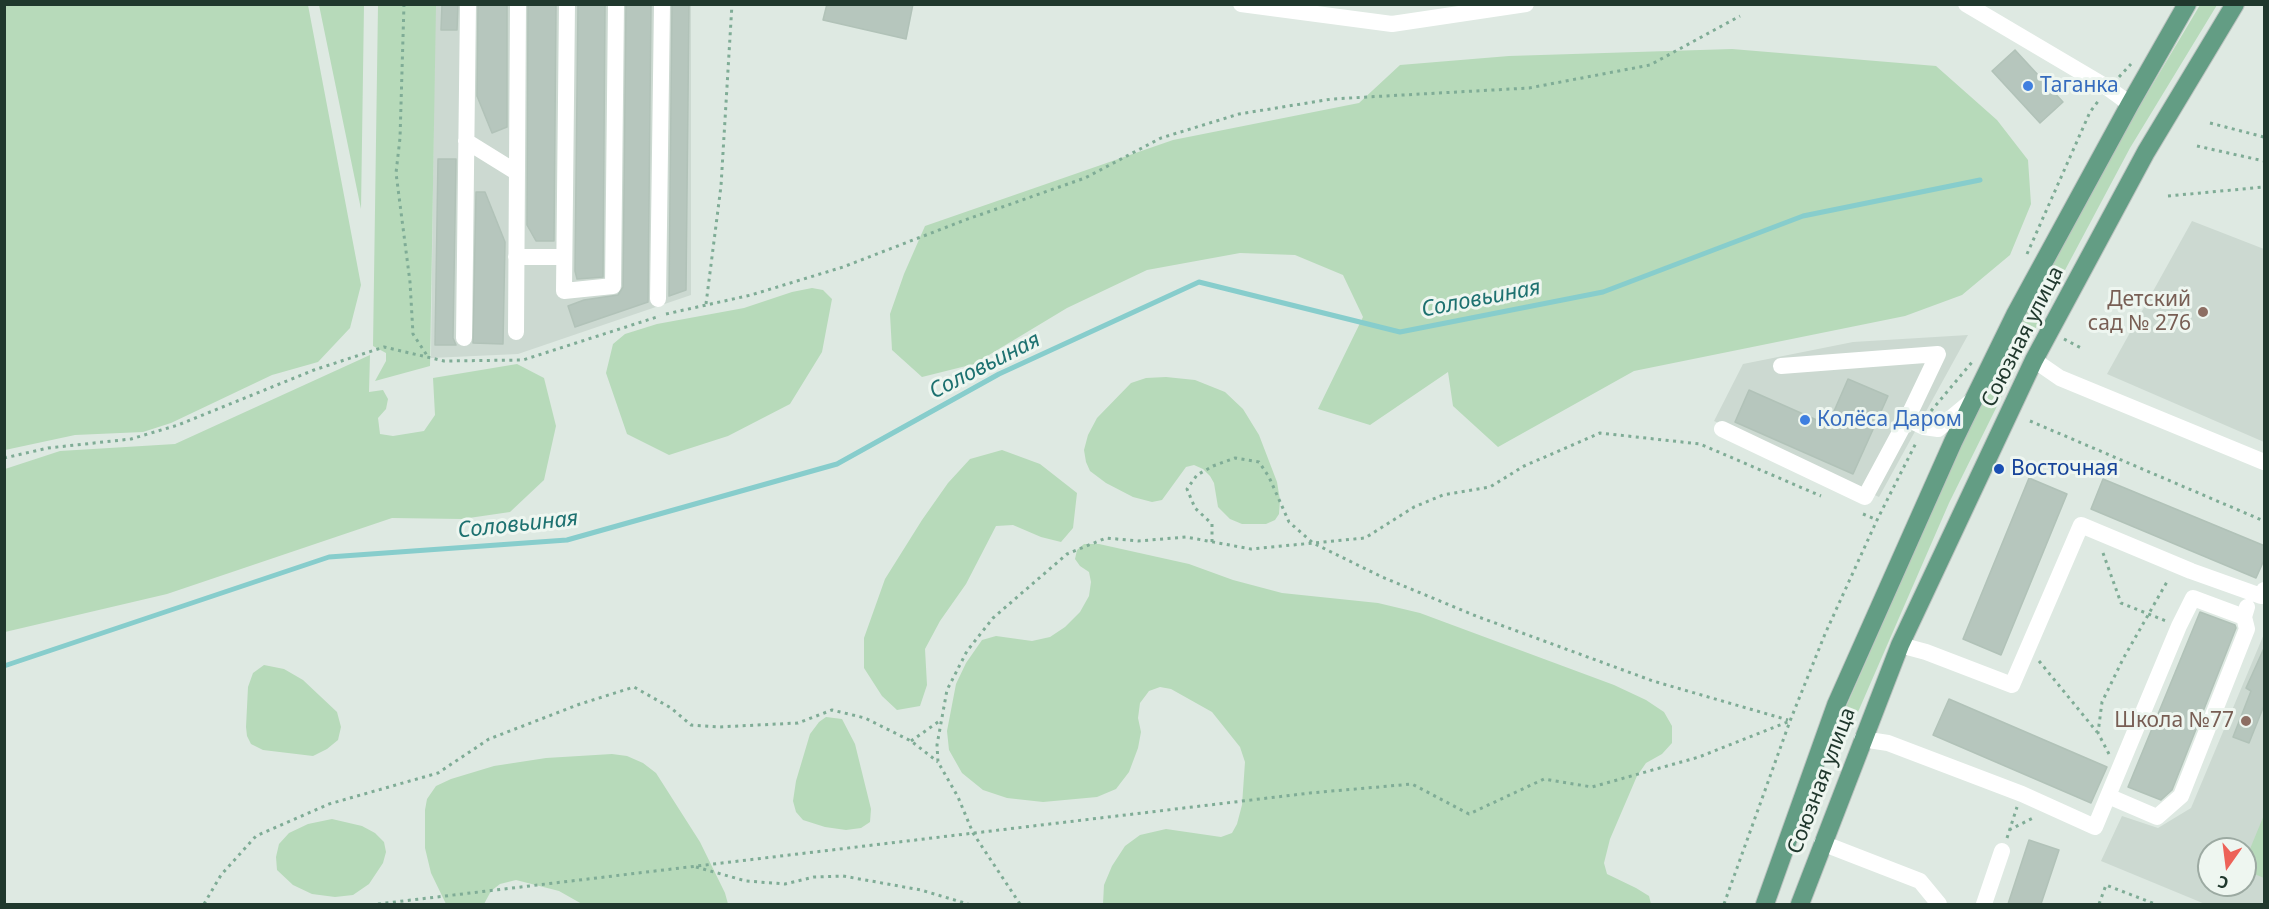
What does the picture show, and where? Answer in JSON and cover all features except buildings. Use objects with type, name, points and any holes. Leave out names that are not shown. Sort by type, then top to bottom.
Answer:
[{"type":"main road","name":"Союзная улица","points":[[1765,904],[1836,705],[1974,399],[2008,327],[2187,4]]},
{"type":"main road","name":"Союзная улица","points":[[1800,904],[1900,645],[2034,360],[2146,152],[2235,4]]},
{"type":"street","points":[[464,338],[468,4]]},
{"type":"street","points":[[516,332],[518,4]]},
{"type":"street","points":[[567,4],[564,291],[613,286],[616,4]]},
{"type":"street","points":[[658,299],[662,4]]},
{"type":"street","points":[[1240,4],[1392,24],[1526,4]]},
{"type":"street","points":[[1966,4],[1986,10],[2130,104]]},
{"type":"street","points":[[466,141],[516,172]]},
{"type":"street","points":[[516,258],[564,256]]},
{"type":"street","points":[[1722,429],[1865,497],[1907,419],[1938,354],[1781,366]]},
{"type":"street","points":[[2034,360],[2060,378],[2265,462]]},
{"type":"street","points":[[1907,419],[1924,428],[1938,429],[1974,399]]},
{"type":"street","points":[[1900,645],[1926,652],[2012,685],[2081,525],[2176,565],[2263,593]]},
{"type":"street","points":[[2108,796],[2157,816],[2181,796],[2247,628],[2244,617],[2248,603],[2263,593]]},
{"type":"street","points":[[1862,739],[1888,743],[2022,794],[2095,826],[2179,626],[2193,598],[2244,617]]},
{"type":"street","points":[[1822,843],[1920,881],[1939,904]]},
{"type":"street","points":[[1984,904],[2002,851]]},
{"type":"path","points":[[404,4],[400,138],[396,173],[410,282],[413,334],[429,358]]},
{"type":"path","points":[[705,305],[721,186],[732,4]]},
{"type":"path","points":[[4,458],[48,448],[131,439],[177,425],[314,370],[384,346],[444,361],[523,360],[667,314],[751,295],[843,267],[965,220],[1085,178],[1161,138],[1239,114],[1332,99],[1529,88],[1650,65],[1740,16]]},
{"type":"path","points":[[2026,257],[2090,112],[2136,56]]},
{"type":"path","points":[[2210,123],[2265,137]]},
{"type":"path","points":[[2197,146],[2265,161]]},
{"type":"path","points":[[2168,196],[2265,187]]},
{"type":"path","points":[[1724,904],[1790,721],[1877,520],[1934,406],[1977,356]]},
{"type":"path","points":[[2030,421],[2265,520]]},
{"type":"path","points":[[938,762],[937,745],[947,690],[966,651],[993,618],[1067,554],[1106,538],[1138,541],[1186,537],[1251,549],[1365,538],[1414,507],[1443,495],[1490,487],[1524,466],[1600,433],[1700,444],[1825,498]]},
{"type":"path","points":[[1212,542],[1212,524],[1195,508],[1187,489],[1197,475],[1235,458],[1259,462],[1269,477],[1289,522],[1313,543],[1382,578],[1476,616],[1653,681],[1790,721]]},
{"type":"path","points":[[1856,511],[1877,520]]},
{"type":"path","points":[[2095,531],[2121,603],[2179,626]]},
{"type":"path","points":[[2098,733],[2102,702],[2123,659],[2176,565]]},
{"type":"path","points":[[2028,648],[2098,733],[2118,771]]},
{"type":"path","points":[[204,904],[221,874],[256,836],[329,804],[438,773],[489,739],[580,704],[634,687],[671,708],[691,724],[718,728],[798,723],[832,710],[865,718],[910,741],[938,762],[958,797],[973,833],[1020,904]]},
{"type":"path","points":[[910,741],[941,720]]},
{"type":"path","points":[[385,904],[1310,793],[1412,784],[1469,814],[1544,779],[1592,787],[1700,757],[1790,721]]},
{"type":"path","points":[[2002,851],[2022,794]]},
{"type":"path","points":[[2009,830],[2053,808]]},
{"type":"path","points":[[695,867],[746,881],[785,884],[814,877],[843,876],[921,890],[968,904]]},
{"type":"path","points":[[2099,904],[2106,885],[2155,904]]},
{"type":"path","points":[[378,904],[389,904]]},
{"type":"shaded area","points":[[435,5],[691,5],[691,295],[518,354],[431,358]]},
{"type":"shaded area","name":"Детский сад № 276","points":[[2192,221],[2264,249],[2264,442],[2107,374]]},
{"type":"shaded area","points":[[1968,335],[1879,497],[1714,421],[1743,364],[1853,342]]},
{"type":"shaded area","name":"Школа №77","points":[[2264,634],[2264,904],[2205,904],[2101,861],[2122,816],[2158,828],[2191,808]]},
{"type":"green space","points":[[5,4],[308,5],[361,285],[350,328],[318,362],[272,375],[171,423],[143,432],[75,435],[5,450]]},
{"type":"green space","points":[[319,5],[364,5],[361,209]]},
{"type":"green space","points":[[378,5],[436,5],[430,366],[375,381],[386,361],[386,353],[373,346]]},
{"type":"green space","points":[[2200,5],[2217,5],[2130,148],[2056,287],[1949,503],[1858,712],[1846,707],[1972,420],[2064,238]]},
{"type":"green space","points":[[1732,49],[1936,66],[1997,120],[2028,160],[2031,204],[2010,255],[1962,295],[1905,316],[1634,371],[1498,447],[1453,406],[1448,372],[1370,425],[1318,409],[1363,317],[1343,275],[1295,255],[1240,253],[1147,270],[1067,308],[974,364],[922,377],[892,350],[890,314],[925,226],[1173,140],[1359,103],[1400,65],[1509,56]]},
{"type":"green space","points":[[812,288],[823,290],[832,299],[822,352],[790,404],[728,436],[669,455],[627,434],[606,373],[613,344],[625,334],[657,324],[744,308],[792,292]]},
{"type":"green space","points":[[370,355],[369,392],[383,390],[388,399],[386,409],[378,418],[380,434],[393,436],[424,431],[435,415],[433,378],[517,364],[544,378],[556,426],[544,480],[510,512],[462,519],[392,518],[167,594],[5,632],[5,469],[60,451],[175,444]]},
{"type":"green space","points":[[1166,377],[1195,380],[1225,392],[1243,409],[1259,435],[1277,482],[1280,500],[1279,514],[1275,520],[1266,524],[1242,524],[1230,519],[1218,507],[1214,483],[1210,476],[1203,469],[1194,465],[1186,467],[1162,500],[1152,502],[1133,497],[1106,483],[1090,471],[1084,450],[1088,435],[1097,418],[1131,383],[1146,378]]},
{"type":"green space","points":[[1002,450],[1040,464],[1077,493],[1073,528],[1061,542],[1041,537],[1013,525],[996,526],[966,584],[940,621],[925,649],[927,685],[920,706],[897,710],[882,696],[864,668],[864,638],[885,579],[948,483],[970,459]]},
{"type":"green space","points":[[1084,544],[1099,544],[1189,564],[1233,580],[1282,593],[1378,603],[1420,613],[1614,685],[1646,700],[1664,712],[1672,726],[1672,743],[1662,754],[1646,763],[1637,776],[1610,839],[1604,863],[1607,874],[1649,896],[1651,904],[1103,904],[1104,885],[1112,866],[1125,846],[1140,835],[1166,829],[1221,837],[1232,833],[1242,805],[1245,762],[1240,747],[1212,712],[1171,689],[1160,687],[1149,691],[1140,703],[1138,718],[1141,732],[1138,748],[1129,772],[1116,789],[1097,797],[1043,802],[1007,798],[983,790],[962,773],[949,750],[947,731],[956,684],[966,663],[982,640],[996,636],[1032,641],[1050,637],[1065,627],[1080,612],[1089,596],[1091,582],[1089,572],[1075,559],[1077,550]]},
{"type":"green space","points":[[264,665],[284,669],[303,680],[337,712],[341,727],[338,740],[313,756],[263,750],[251,744],[246,727],[248,687],[253,673]]},
{"type":"green space","points":[[826,717],[842,719],[855,744],[871,809],[870,822],[861,828],[846,830],[825,827],[803,820],[796,812],[793,801],[796,781],[810,734]]},
{"type":"green space","points":[[612,754],[627,756],[643,763],[656,773],[700,842],[728,904],[582,904],[559,891],[516,880],[500,884],[491,891],[484,904],[446,904],[431,873],[425,848],[425,810],[427,799],[436,786],[494,766],[546,758]]},
{"type":"green space","points":[[2264,815],[2264,878],[2257,875],[2257,837],[2255,837]]},
{"type":"green space","points":[[332,819],[362,826],[375,833],[384,842],[386,852],[383,863],[369,884],[353,895],[335,897],[312,894],[293,885],[277,870],[276,857],[279,844],[289,833],[308,824]]},
{"type":"waterway","name":"Соловьиная","points":[[4,666],[329,557],[567,540],[837,464],[999,374],[1199,282],[1400,332],[1603,292],[1803,216],[1980,180]]},
{"type":"place","name":"Таганка","points":[[2028,86]]},
{"type":"place","name":"Детский сад № 276","points":[[2203,312]]},
{"type":"place","name":"Колёса Даром","points":[[1805,420]]},
{"type":"place","name":"Восточная","points":[[1999,469]]},
{"type":"place","name":"Школа №77","points":[[2246,721]]}]
